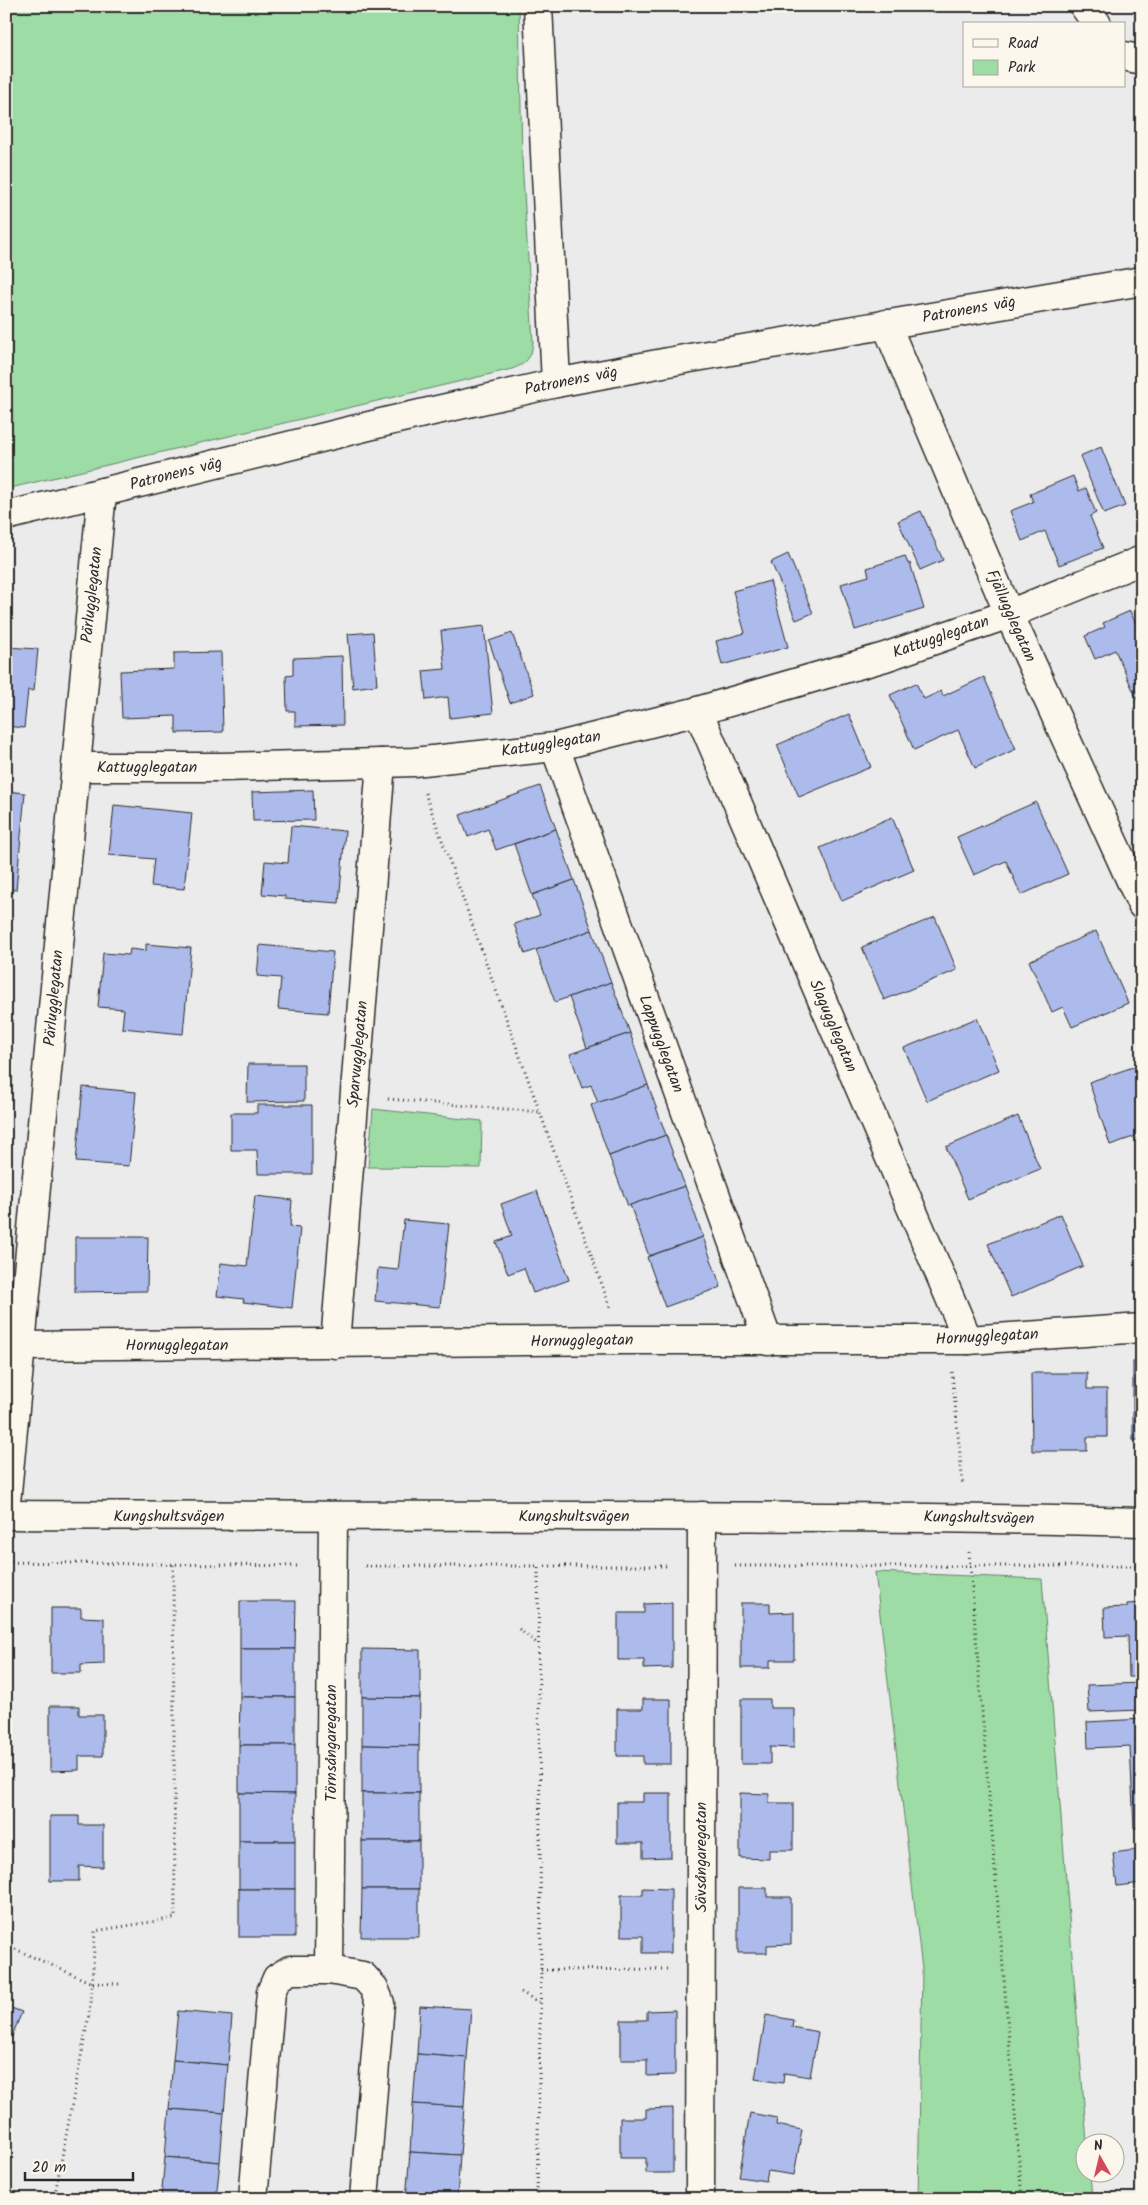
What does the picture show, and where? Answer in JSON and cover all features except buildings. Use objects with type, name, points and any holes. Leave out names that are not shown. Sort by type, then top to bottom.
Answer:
[{"type":"street","points":[[538,6],[556,384]]},
{"type":"street","points":[[1084,6],[1096,22]]},
{"type":"street","points":[[1126,56],[1142,60]]},
{"type":"street","name":"Patronens väg","points":[[6,516],[389,421],[556,384],[886,324],[1142,281]]},
{"type":"street","name":"Fjällugglegatan","points":[[886,324],[1009,614],[1140,896]]},
{"type":"street","name":"Pärlugglegatan","points":[[6,1503],[102,492]]},
{"type":"street","name":"Kattugglegatan","points":[[76,767],[221,767],[414,762],[555,747],[698,711],[885,657],[1009,614],[1142,560]]},
{"type":"street","name":"Slagugglegatan","points":[[698,711],[959,1340]]},
{"type":"street","name":"Lappugglegatan","points":[[555,747],[768,1341]]},
{"type":"street","name":"Sparvugglegatan","points":[[335,1344],[382,763]]},
{"type":"street","name":"Hornugglegatan","points":[[22,1346],[622,1340],[959,1340],[1142,1328]]},
{"type":"street","name":"Kungshultsvägen","points":[[6,1515],[333,1517],[702,1516],[966,1518],[1142,1522]]},
{"type":"street","name":"Sävsångaregatan","points":[[700,2199],[702,1516]]},
{"type":"street","name":"Törnsångaregatan","points":[[329,1970],[333,1517]]},
{"type":"street","points":[[253,2199],[271,1992],[276,1978],[290,1970],[329,1970],[363,1976],[374,1988],[380,2003],[364,2199]]},
{"type":"path","points":[[414,762],[622,1340]]},
{"type":"path","points":[[355,1097],[540,1112]]},
{"type":"path","points":[[959,1340],[966,1518],[1022,2199]]},
{"type":"path","points":[[6,1562],[332,1566],[1142,1566]]},
{"type":"path","points":[[54,2199],[91,2004],[95,1932],[175,1918],[173,1564]]},
{"type":"path","points":[[537,2199],[541,1970],[538,1566]]},
{"type":"path","points":[[519,1628],[539,1644]]},
{"type":"path","points":[[6,1945],[92,1984],[119,1984]]},
{"type":"path","points":[[541,1970],[700,1969]]},
{"type":"path","points":[[521,1992],[540,2003]]},
{"type":"green space","points":[[6,6],[519,6],[522,159],[533,342],[530,356],[521,365],[512,369],[6,489]]},
{"type":"green space","points":[[373,1109],[482,1121],[481,1168],[368,1167]]},
{"type":"green space","points":[[875,1572],[1042,1579],[1086,2132],[1076,2132],[1076,2182],[1091,2182],[1092,2199],[918,2199],[922,1969]]}]
